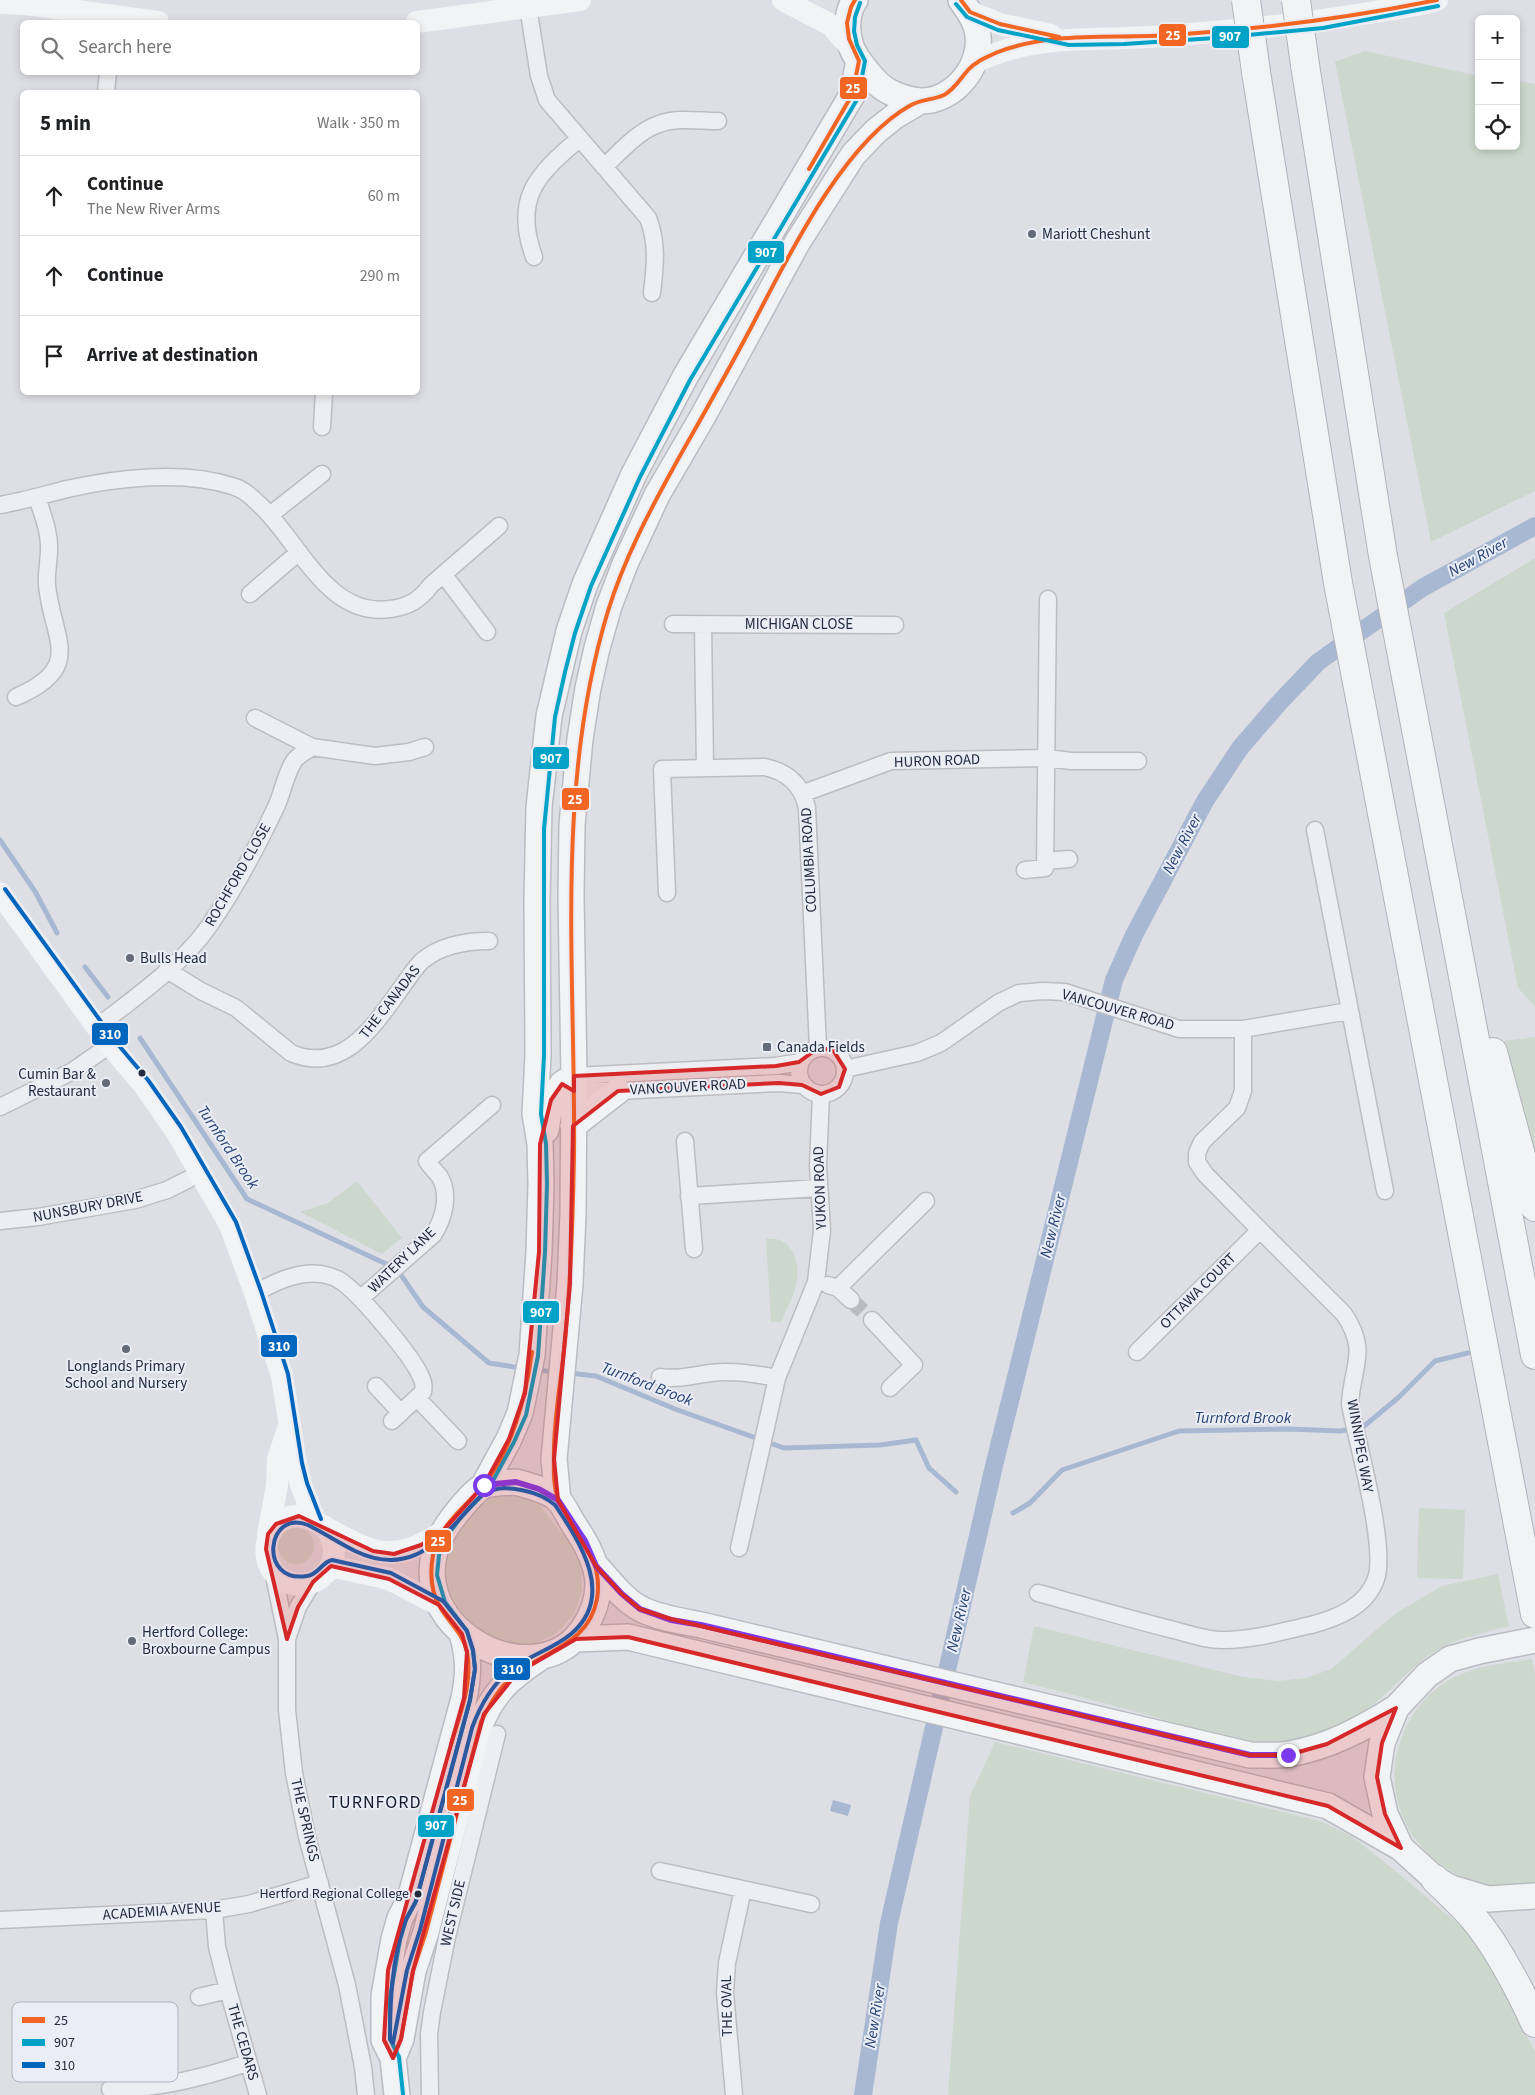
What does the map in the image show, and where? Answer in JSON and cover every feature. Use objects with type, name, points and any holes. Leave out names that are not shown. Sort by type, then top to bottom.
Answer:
[{"type":"highway","points":[[1246,0],[1338,583],[1535,1614]]},
{"type":"highway","points":[[1296,0],[1382,556],[1535,1356]]},
{"type":"highway","points":[[1464,990],[1488,1033],[1535,1207]]},
{"type":"highway","points":[[1435,1879],[1471,1915],[1486,1935],[1527,2005],[1535,2023]]},
{"type":"main road","points":[[420,22],[580,0]]},
{"type":"main road","points":[[779,0],[787,0]]},
{"type":"main road","points":[[783,0],[831,26],[872,77],[886,90],[902,97],[920,101],[946,95],[960,83],[974,64],[978,46],[977,30],[965,6]]},
{"type":"main road","points":[[541,1657],[513,1656],[490,1651],[462,1634],[439,1605],[431,1576],[433,1554],[441,1533],[457,1512],[484,1485],[509,1440],[520,1413],[532,1355],[539,1252],[540,1144],[535,1122],[539,807],[549,716],[569,631],[588,576],[634,474],[685,377],[852,95],[855,55],[848,34],[848,19],[855,0]]},
{"type":"main road","points":[[974,64],[1005,49],[1070,39],[1124,38],[1322,22],[1437,0]]},
{"type":"main road","points":[[0,3],[26,4],[112,20]]},
{"type":"main road","points":[[965,6],[1000,24],[1070,39]]},
{"type":"main road","points":[[558,1500],[554,1458],[564,1356],[573,1214],[574,1126],[570,1084],[571,896],[575,780],[588,688],[609,606],[625,564],[657,495],[802,234],[853,155],[876,131],[895,116],[920,101]]},
{"type":"main road","points":[[0,893],[103,1036],[143,1084],[176,1131],[230,1226],[255,1293],[282,1376],[296,1464],[316,1517],[331,1535],[334,1546],[335,1555],[331,1566],[320,1578],[313,1582],[293,1583],[282,1580],[268,1563],[266,1549],[277,1486],[278,1459],[289,1426]]},
{"type":"main road","points":[[537,1070],[570,1084]]},
{"type":"main road","points":[[540,1144],[548,1123],[551,1100],[570,1084]]},
{"type":"main road","points":[[574,1126],[618,1091]]},
{"type":"main road","points":[[393,2058],[401,2039],[413,1971],[437,1934],[478,1730],[484,1714],[490,1702],[507,1681],[541,1657],[563,1649],[576,1639],[597,1604],[599,1591],[596,1566],[585,1541],[558,1500],[539,1489],[516,1482],[484,1485]]},
{"type":"main road","points":[[268,1534],[276,1524],[285,1518],[299,1516],[316,1517],[373,1551],[394,1554],[422,1545],[441,1533]]},
{"type":"main road","points":[[331,1566],[389,1579],[439,1605]]},
{"type":"main road","points":[[596,1566],[622,1594],[640,1609],[671,1620],[701,1625],[990,1692],[1250,1755],[1288,1755],[1327,1744],[1358,1731],[1396,1708],[1427,1675],[1450,1660],[1479,1651],[1535,1640]]},
{"type":"main road","points":[[397,2095],[393,2058],[384,2040],[386,1985],[394,1939],[400,1918],[410,1900],[468,1679],[467,1652],[462,1634]]},
{"type":"main road","points":[[576,1639],[628,1638],[1328,1806],[1400,1848],[1435,1879],[1451,1888],[1488,1899],[1534,1896]]},
{"type":"main road","points":[[1396,1708],[1382,1743],[1377,1777],[1385,1814],[1400,1848]]},
{"type":"main road","points":[[410,1900],[417,1927],[437,1934]]},
{"type":"street","points":[[528,7],[542,91],[552,108],[642,210],[651,226],[655,238],[656,257],[652,293]]},
{"type":"street","points":[[106,90],[108,75]]},
{"type":"street","points":[[604,167],[638,137],[659,124],[688,120],[718,121]]},
{"type":"street","points":[[534,257],[527,236],[525,216],[529,199],[537,180],[579,138]]},
{"type":"street","points":[[322,427],[324,395]]},
{"type":"street","points":[[270,515],[322,474]]},
{"type":"street","points":[[0,505],[67,489],[122,480],[149,478],[205,480],[235,486],[246,492],[270,515],[336,594],[356,606],[374,609],[391,609],[409,604],[422,597],[431,585],[499,526]]},
{"type":"street","points":[[16,697],[40,685],[48,678],[56,665],[59,655],[59,634],[47,584],[48,540],[37,497]]},
{"type":"street","points":[[250,594],[299,552]]},
{"type":"street","points":[[444,575],[488,632]]},
{"type":"street","points":[[1045,864],[1048,599]]},
{"type":"street","name":"MICHIGAN CLOSE","points":[[673,624],[895,625]]},
{"type":"street","points":[[703,624],[705,768]]},
{"type":"street","points":[[255,718],[312,747],[375,756],[424,747]]},
{"type":"street","name":"ROCHFORD CLOSE","points":[[0,1107],[71,1072],[103,1036],[208,928],[227,899],[277,805],[295,760],[312,747]]},
{"type":"street","name":"HURON ROAD","points":[[804,793],[891,761],[1047,758],[1071,761],[1138,761]]},
{"type":"street","name":"COLUMBIA ROAD","points":[[667,893],[662,769],[765,767],[775,769],[791,778],[804,793],[807,808],[818,1048]]},
{"type":"street","points":[[1315,830],[1385,1191]]},
{"type":"street","points":[[1025,870],[1070,859]]},
{"type":"street","name":"THE CANADAS","points":[[167,970],[201,991],[236,1008],[291,1053],[302,1057],[334,1057],[355,1045],[423,960],[453,945],[469,941],[489,941]]},
{"type":"street","name":"VANCOUVER ROAD","points":[[845,1069],[918,1053],[941,1043],[998,1003],[1019,993],[1065,992],[1180,1029],[1244,1028],[1349,1011]]},
{"type":"street","name":"WINNIPEG WAY","points":[[1038,1593],[1111,1614],[1224,1641],[1257,1637],[1327,1621],[1349,1611],[1366,1597],[1376,1580],[1379,1562],[1375,1523],[1350,1404],[1350,1391],[1359,1349],[1354,1328],[1344,1314],[1205,1174],[1200,1168],[1196,1157],[1202,1142],[1237,1108],[1243,1090],[1244,1028]]},
{"type":"street","points":[[818,1048],[833,1050],[843,1062],[845,1076],[839,1087],[834,1091],[821,1094],[808,1090],[802,1085],[798,1071],[800,1062],[806,1054],[818,1048]]},
{"type":"street","name":"VANCOUVER ROAD","points":[[570,1084],[776,1066],[800,1062]]},
{"type":"street","name":"VANCOUVER ROAD","points":[[570,1084],[618,1091],[779,1083],[802,1085]]},
{"type":"street","name":"YUKON ROAD","points":[[739,1548],[777,1378],[816,1282],[822,1230],[819,1188],[821,1094]]},
{"type":"street","name":"WATERY LANE","points":[[361,1298],[433,1235],[442,1217],[444,1202],[440,1178],[427,1161],[492,1105]]},
{"type":"street","points":[[685,1141],[694,1249]]},
{"type":"street","name":"NUNSBURY DRIVE","points":[[0,1221],[38,1217],[135,1200],[167,1190],[201,1173]]},
{"type":"street","points":[[690,1196],[819,1188]]},
{"type":"street","points":[[838,1288],[926,1201]]},
{"type":"street","name":"OTTAWA COURT","points":[[1137,1352],[1260,1230]]},
{"type":"street","name":"WATERY LANE","points":[[255,1293],[286,1278],[303,1273],[322,1274],[340,1280],[361,1298],[413,1364],[424,1383],[423,1392],[417,1398]]},
{"type":"street","points":[[816,1282],[838,1288],[851,1300]]},
{"type":"street","points":[[872,1320],[914,1365],[890,1388]]},
{"type":"street","points":[[660,1377],[670,1379],[712,1372],[736,1371],[777,1378]]},
{"type":"street","points":[[376,1386],[396,1417],[417,1398],[458,1441]]},
{"type":"street","name":"THE SPRINGS","points":[[273,1571],[287,1639],[287,1710],[294,1773],[307,1837],[347,1985],[363,2067],[366,2095]]},
{"type":"street","points":[[287,1639],[298,1607],[313,1582]]},
{"type":"street","name":"WEST SIDE","points":[[430,2095],[429,2034],[437,1934],[497,1734]]},
{"type":"street","points":[[660,1871],[811,1904]]},
{"type":"street","name":"ACADEMIA AVENUE","points":[[0,1920],[214,1910],[249,1904],[320,1883]]},
{"type":"street","name":"THE OVAL","points":[[734,2095],[724,1994],[727,1962],[743,1889]]},
{"type":"street","name":"THE CEDARS","points":[[214,1910],[217,1947],[247,2063],[258,2095]]},
{"type":"street","name":"THE CEDARS","points":[[199,1997],[228,1990]]},
{"type":"street","points":[[110,2089],[145,2088],[176,2084],[247,2063]]},
{"type":"highlighted area","points":[[818,1048],[833,1050],[845,1069],[839,1087],[821,1094],[802,1085],[779,1083],[618,1091],[573,1126],[570,1284],[554,1459],[558,1500],[596,1566],[622,1594],[640,1609],[671,1619],[1250,1755],[1288,1755],[1327,1744],[1396,1708],[1382,1743],[1377,1777],[1385,1814],[1401,1848],[1328,1806],[628,1637],[576,1639],[517,1673],[484,1714],[413,1971],[401,2039],[393,2058],[384,2040],[388,1970],[464,1698],[467,1652],[462,1634],[439,1605],[389,1579],[331,1566],[313,1582],[298,1607],[287,1639],[266,1549],[268,1534],[276,1524],[299,1516],[373,1551],[394,1554],[421,1545],[441,1533],[484,1485],[509,1439],[525,1393],[539,1252],[540,1144],[551,1100],[562,1084],[574,1091],[574,1076],[776,1066],[799,1062]]},
{"type":"shaded area","points":[[1365,51],[1475,75],[1475,150],[1520,150],[1520,82],[1535,84],[1535,491],[1431,542],[1335,62]]},
{"type":"shaded area","points":[[1535,558],[1535,1007],[1518,988],[1444,613]]},
{"type":"shaded area","points":[[1535,1037],[1535,1154],[1504,1041]]},
{"type":"shaded area","points":[[357,1181],[402,1238],[382,1254],[300,1212],[328,1203]]},
{"type":"shaded area","points":[[766,1239],[779,1240],[786,1244],[792,1251],[797,1264],[798,1272],[795,1289],[781,1322],[771,1322]]},
{"type":"shaded area","points":[[500,1494],[511,1494],[531,1499],[539,1504],[570,1544],[581,1567],[582,1591],[574,1614],[557,1633],[534,1644],[508,1645],[484,1635],[456,1612],[443,1575],[449,1541],[481,1504]]},
{"type":"shaded area","points":[[1419,1508],[1465,1510],[1463,1579],[1417,1578]]},
{"type":"shaded area","points":[[296,1528],[303,1529],[309,1533],[313,1539],[313,1553],[309,1559],[303,1563],[296,1564],[289,1563],[283,1559],[279,1553],[278,1546],[279,1539],[283,1533],[289,1529]]},
{"type":"shaded area","points":[[1498,1574],[1509,1626],[1449,1644],[1420,1662],[1379,1700],[1358,1716],[1334,1729],[1305,1737],[1259,1742],[1231,1740],[1155,1717],[1023,1682],[1034,1626],[1243,1677],[1278,1681],[1306,1678],[1331,1669],[1396,1613],[1442,1586]]},
{"type":"shaded area","points":[[1532,1659],[1535,1674],[1535,1883],[1500,1886],[1467,1879],[1439,1863],[1417,1841],[1402,1814],[1395,1784],[1397,1751],[1415,1712],[1430,1694],[1442,1684],[1474,1670]]},
{"type":"shaded area","points":[[995,1742],[1320,1821],[1351,1836],[1464,1929],[1488,1963],[1535,2051],[1535,2095],[948,2095],[970,1796]]},
{"type":"water","points":[[833,1800],[851,1805],[848,1816],[830,1811]]},
{"type":"waterway","name":"New River","points":[[863,2095],[889,1923],[994,1466],[1114,980],[1134,935],[1205,801],[1240,748],[1279,703],[1318,662],[1422,588],[1535,526]]},
{"type":"waterway","name":"Turnford Brook","points":[[0,840],[36,893],[57,933]]},
{"type":"waterway","name":"Turnford Brook","points":[[85,967],[108,997]]},
{"type":"waterway","name":"Turnford Brook","points":[[140,1038],[247,1199],[397,1269],[423,1307],[489,1363],[521,1368]]},
{"type":"waterway","name":"Turnford Brook","points":[[1013,1513],[1030,1503],[1062,1470],[1179,1431],[1289,1429],[1340,1431],[1363,1427],[1399,1397],[1435,1361],[1468,1353]]},
{"type":"waterway","name":"Turnford Brook","points":[[535,1370],[556,1372]]},
{"type":"waterway","name":"Turnford Brook","points":[[569,1373],[596,1376],[675,1409],[784,1448],[880,1445],[916,1440],[929,1468],[956,1492]]},
{"type":"tunnel","points":[[851,1300],[872,1320]]},
{"type":"transit line","name":"25","points":[[809,169],[852,95],[859,61],[849,39],[847,23],[855,0]]},
{"type":"transit line","name":"25","points":[[961,0],[970,12],[1000,24],[1059,37]]},
{"type":"transit line","name":"25","points":[[393,2058],[401,2039],[413,1971],[426,1932],[481,1722],[495,1696],[509,1680],[527,1666],[564,1645],[585,1626],[592,1614],[597,1599],[598,1579],[593,1559],[580,1532],[560,1504],[554,1476],[557,1403],[568,1308],[573,1200],[574,1088],[571,950],[574,813],[580,745],[591,678],[614,592],[647,517],[802,232],[821,201],[863,145],[886,122],[911,105],[948,93],[971,67],[978,62],[998,52],[1019,45],[1061,38],[1149,36],[1238,30],[1305,22],[1437,0]]},
{"type":"transit line","name":"907","points":[[403,2094],[399,2057],[390,2039],[390,1997],[400,1940],[406,1920],[416,1901],[470,1700],[475,1669],[473,1651],[467,1631],[445,1602],[437,1575],[439,1555],[447,1536],[462,1516],[489,1488],[514,1442],[526,1415],[538,1356],[545,1252],[547,1184],[546,1144],[541,1114],[544,1055],[544,829],[555,717],[575,633],[591,586],[640,477],[690,380],[858,98],[865,61],[857,45],[854,31],[855,17],[860,3]]},
{"type":"transit line","name":"907","points":[[956,4],[967,17],[998,30],[1069,45],[1124,44],[1215,38],[1323,28],[1438,6]]},
{"type":"transit line","name":"310","points":[[5,889],[115,1041],[148,1080],[181,1127],[236,1222],[288,1374],[302,1463],[307,1483],[321,1519]]},
{"type":"transit line","name":"25","points":[[451,1744],[467,1687],[467,1652],[462,1639],[437,1601],[433,1588],[433,1555],[436,1544],[447,1525],[483,1486],[493,1472],[510,1440],[522,1405],[532,1352]]},
{"type":"transit line","name":"310","points":[[504,1488],[531,1492],[544,1497],[555,1505],[583,1552],[592,1586],[591,1603],[584,1619],[571,1634],[557,1644],[519,1664],[498,1681],[479,1712],[472,1728],[420,1930],[407,1970],[393,2043],[390,2039],[391,2009],[397,1950],[405,1922],[416,1901],[470,1700],[475,1669],[473,1650],[467,1631],[443,1601],[391,1573],[332,1560],[325,1563],[311,1575],[291,1575],[281,1569],[275,1559],[273,1547],[276,1536],[283,1527],[294,1523],[308,1525],[355,1551],[372,1557],[388,1560],[402,1559],[416,1555],[429,1548],[481,1496],[504,1488]]},
{"type":"place","name":"Mariott Cheshunt","points":[[1032,234]]},
{"type":"place","name":"Bulls Head","points":[[130,958]]},
{"type":"place","name":"Canada Fields","points":[[767,1047]]},
{"type":"place","name":"Cumin Bar & Restaurant","points":[[106,1083]]},
{"type":"place","name":"Longlands Primary School and Nursery","points":[[126,1349]]},
{"type":"place","name":"Hertford College: Broxbourne Campus","points":[[132,1641]]},
{"type":"place","name":"Hertford Regional College","points":[[418,1894]]},
{"type":"district","name":"TURNFORD","points":[[375,1802]]},
{"type":"route","points":[[484,1485],[516,1482],[539,1489],[558,1500],[585,1541],[596,1566],[622,1594],[640,1609],[671,1620],[701,1625],[990,1692],[1250,1755],[1288,1755]]}]
